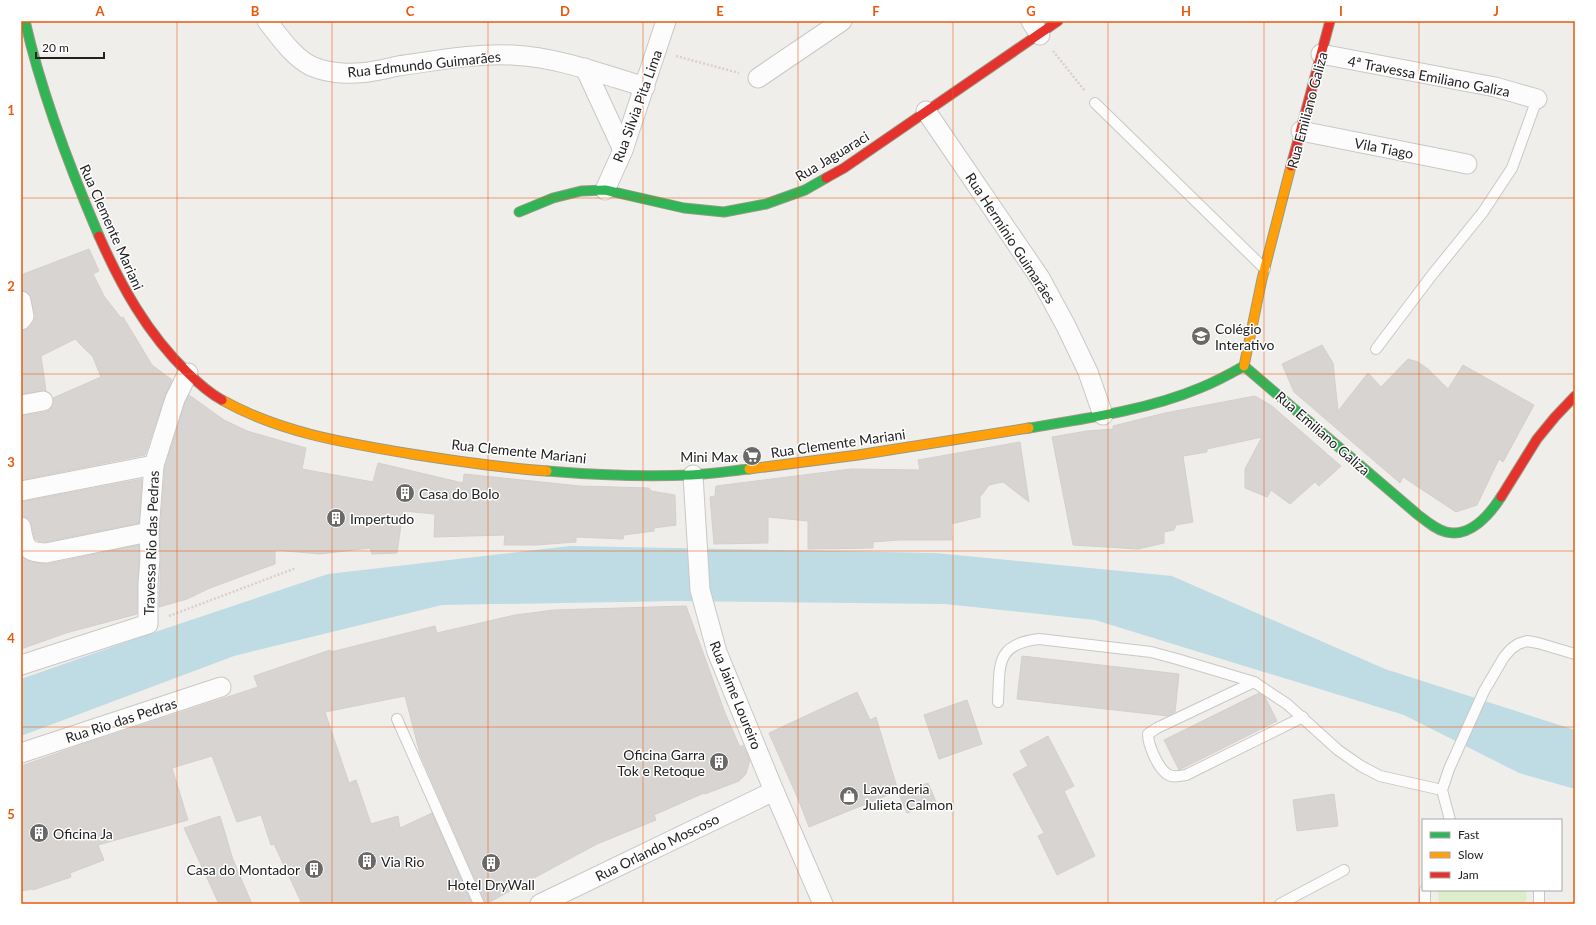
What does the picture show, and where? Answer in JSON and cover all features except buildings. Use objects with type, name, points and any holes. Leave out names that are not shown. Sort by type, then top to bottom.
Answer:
[{"type":"street","name":"Rua Clemente Mariani","points":[[25,21],[31,51],[72,171],[127,297],[150,331],[188,373],[216,397],[250,415],[286,429],[370,446],[525,468],[614,475],[693,475],[822,461],[1103,415],[1186,394],[1215,382],[1244,366]]},
{"type":"street","name":"Rua Edmundo Guimarães","points":[[267,21],[288,49],[311,66],[338,73],[378,71],[395,67],[470,56],[512,55],[548,60],[585,68],[645,87]]},
{"type":"street","name":"Rua Silvia Pita Lima","points":[[605,190],[623,150],[666,21]]},
{"type":"street","points":[[758,78],[842,21]]},
{"type":"street","name":"Rua Jaguaraci","points":[[519,212],[553,198],[581,191],[605,190],[684,208],[724,212],[766,204],[805,190],[844,168],[926,111],[1036,28],[1058,21]]},
{"type":"street","name":"Rua Emiliano Galiza","points":[[1330,21],[1265,269],[1244,366],[1417,514],[1434,527],[1451,533],[1469,530],[1486,518],[1541,432],[1575,396]]},
{"type":"street","name":"4ª Travessa Emiliano Galiza","points":[[1321,54],[1495,87],[1537,99]]},
{"type":"street","points":[[585,68],[623,150]]},
{"type":"street","name":"Rua Hermínio Guimarães","points":[[926,111],[1040,278],[1066,326],[1088,372],[1103,415]]},
{"type":"street","name":"Vila Tiago","points":[[1301,131],[1467,164]]},
{"type":"street","points":[[21,301],[24,316],[21,320]]},
{"type":"street","name":"Travessa Rio das Pedras","points":[[148,624],[148,584],[150,558],[149,532],[154,465],[175,399],[188,373]]},
{"type":"street","points":[[21,405],[43,401]]},
{"type":"street","points":[[21,491],[154,465]]},
{"type":"street","name":"Rua Jaime Loureiro","points":[[693,475],[700,590],[706,613],[718,652],[774,791],[823,904]]},
{"type":"street","points":[[21,527],[26,546],[31,551],[38,553],[46,553],[149,532]]},
{"type":"street","points":[[21,665],[148,624]]},
{"type":"street","name":"Rua Rio das Pedras","points":[[21,753],[221,687]]},
{"type":"street","name":"Rua Orlando Moscoso","points":[[540,904],[774,791]]},
{"type":"lane","points":[[1376,349],[1432,274],[1483,212],[1512,168],[1537,99]]},
{"type":"lane","points":[[1095,103],[1265,269]]},
{"type":"lane","points":[[998,702],[1000,666],[1004,654],[1013,646],[1026,640],[1039,638],[1151,652],[1254,682],[1271,692],[1303,717],[1338,750],[1361,766],[1380,776],[1442,790]]},
{"type":"lane","points":[[1450,819],[1442,790],[1449,769],[1484,691],[1504,657],[1518,644],[1527,642],[1538,643],[1575,654]]},
{"type":"lane","points":[[1254,682],[1157,728],[1148,734],[1148,743],[1162,769],[1168,775],[1177,777],[1186,775],[1303,717]]},
{"type":"lane","points":[[397,720],[479,904]]},
{"type":"lane","points":[[1280,904],[1344,870]]},
{"type":"lane","points":[[1425,891],[1425,904]]},
{"type":"lane","points":[[1539,891],[1539,904]]},
{"type":"path","points":[[1036,28],[1095,103]]},
{"type":"path","points":[[657,50],[758,78]]},
{"type":"path","points":[[148,624],[296,568]]},
{"type":"green space","points":[[1438,891],[1526,891],[1527,898],[1525,904],[1439,904]]},
{"type":"water","points":[[570,546],[935,553],[1172,576],[1385,669],[1575,730],[1575,789],[1519,773],[1404,715],[1095,620],[945,604],[677,601],[442,605],[234,656],[21,736],[21,679],[155,632],[328,574]]},
{"type":"traffic: fast","points":[[25,21],[57,130],[99,236]]},
{"type":"traffic: fast","points":[[519,212],[553,198],[581,191],[605,190],[684,208],[724,212],[766,204],[805,190],[826,178]]},
{"type":"traffic: fast","points":[[1029,428],[1116,413],[1180,396],[1206,386],[1244,366]]},
{"type":"traffic: fast","points":[[1244,366],[1417,514],[1438,529],[1455,533],[1471,528],[1485,517],[1501,497]]},
{"type":"traffic: fast","points":[[547,471],[601,475],[673,476],[698,475],[749,469]]},
{"type":"traffic: slow","points":[[1244,366],[1262,279],[1291,166]]},
{"type":"traffic: slow","points":[[222,400],[267,421],[338,441],[462,462],[547,471]]},
{"type":"traffic: slow","points":[[749,469],[858,455],[1029,428]]},
{"type":"traffic: jam","points":[[826,178],[844,168],[1058,21]]},
{"type":"traffic: jam","points":[[1291,166],[1330,21]]},
{"type":"traffic: jam","points":[[99,236],[116,273],[147,325],[159,341],[195,380],[222,400]]},
{"type":"traffic: jam","points":[[1501,497],[1537,439],[1575,396]]},
{"type":"place","name":"Colégio Interativo","points":[[1201,336]]},
{"type":"place","name":"Mini Max","points":[[752,456]]},
{"type":"place","name":"Casa do Bolo","points":[[405,493]]},
{"type":"place","name":"Impertudo","points":[[336,518]]},
{"type":"place","name":"Oficina Garra Tok e Retoque","points":[[719,762]]},
{"type":"place","name":"Lavanderia Julieta Calmon","points":[[849,796]]},
{"type":"place","name":"Oficina Ja","points":[[39,833]]},
{"type":"place","name":"Via Rio","points":[[367,861]]},
{"type":"place","name":"Hotel DryWall","points":[[491,863]]},
{"type":"place","name":"Casa do Montador","points":[[314,869]]}]
